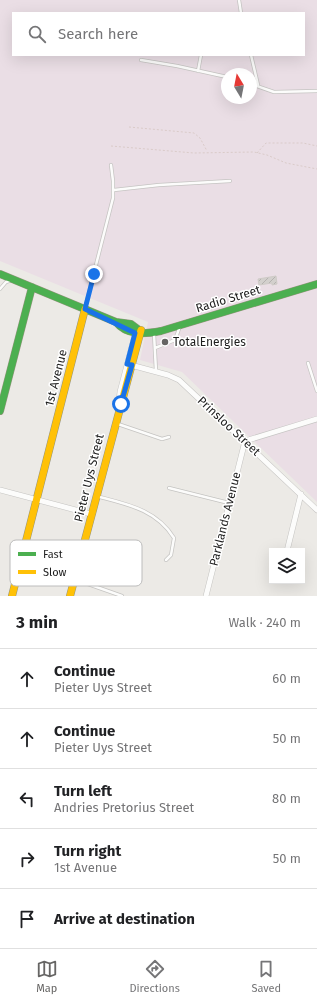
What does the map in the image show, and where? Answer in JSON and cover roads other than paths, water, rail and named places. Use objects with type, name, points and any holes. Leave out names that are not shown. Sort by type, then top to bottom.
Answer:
[{"type":"street","points":[[0,270],[7,277],[139,331]]},
{"type":"street","name":"Radio Street","points":[[139,331],[154,332],[180,326],[317,284]]},
{"type":"street","points":[[0,411],[32,287]]},
{"type":"street","name":"1st Avenue","points":[[26,540],[85,309]]},
{"type":"street","name":"Pieter Uys Street","points":[[84,540],[118,411],[123,400],[130,364],[139,331]]},
{"type":"street","name":"Prinsloo Street","points":[[130,364],[174,377],[185,385],[317,510]]},
{"type":"street","points":[[245,441],[317,419]]},
{"type":"street","name":"Parklands Avenue","points":[[206,596],[245,441]]},
{"type":"street","points":[[0,490],[91,514]]},
{"type":"street","points":[[288,548],[301,494]]},
{"type":"street","name":"1st Avenue","points":[[12,596],[14,586]]},
{"type":"street","name":"Pieter Uys Street","points":[[70,596],[73,586]]},
{"type":"lane","points":[[239,0],[241,12]]},
{"type":"lane","points":[[198,71],[201,56]]},
{"type":"lane","points":[[251,56],[258,85],[274,92],[317,91]]},
{"type":"lane","points":[[141,60],[221,76]]},
{"type":"lane","name":"1st Avenue","points":[[85,309],[109,216],[114,190],[111,165]]},
{"type":"lane","points":[[114,190],[159,185],[230,181]]},
{"type":"lane","points":[[0,289],[6,282],[7,277]]},
{"type":"lane","points":[[155,348],[175,340],[180,326]]},
{"type":"lane","points":[[154,332],[156,371]]},
{"type":"lane","points":[[308,363],[317,391]]},
{"type":"lane","points":[[115,423],[162,439],[169,436]]},
{"type":"lane","points":[[169,488],[229,503]]},
{"type":"lane","points":[[96,496],[134,506],[150,513],[174,538],[171,555],[166,560]]},
{"type":"lane","points":[[94,586],[122,596]]},
{"type":"place","name":"TotalEnergies","points":[[165,342]]}]
